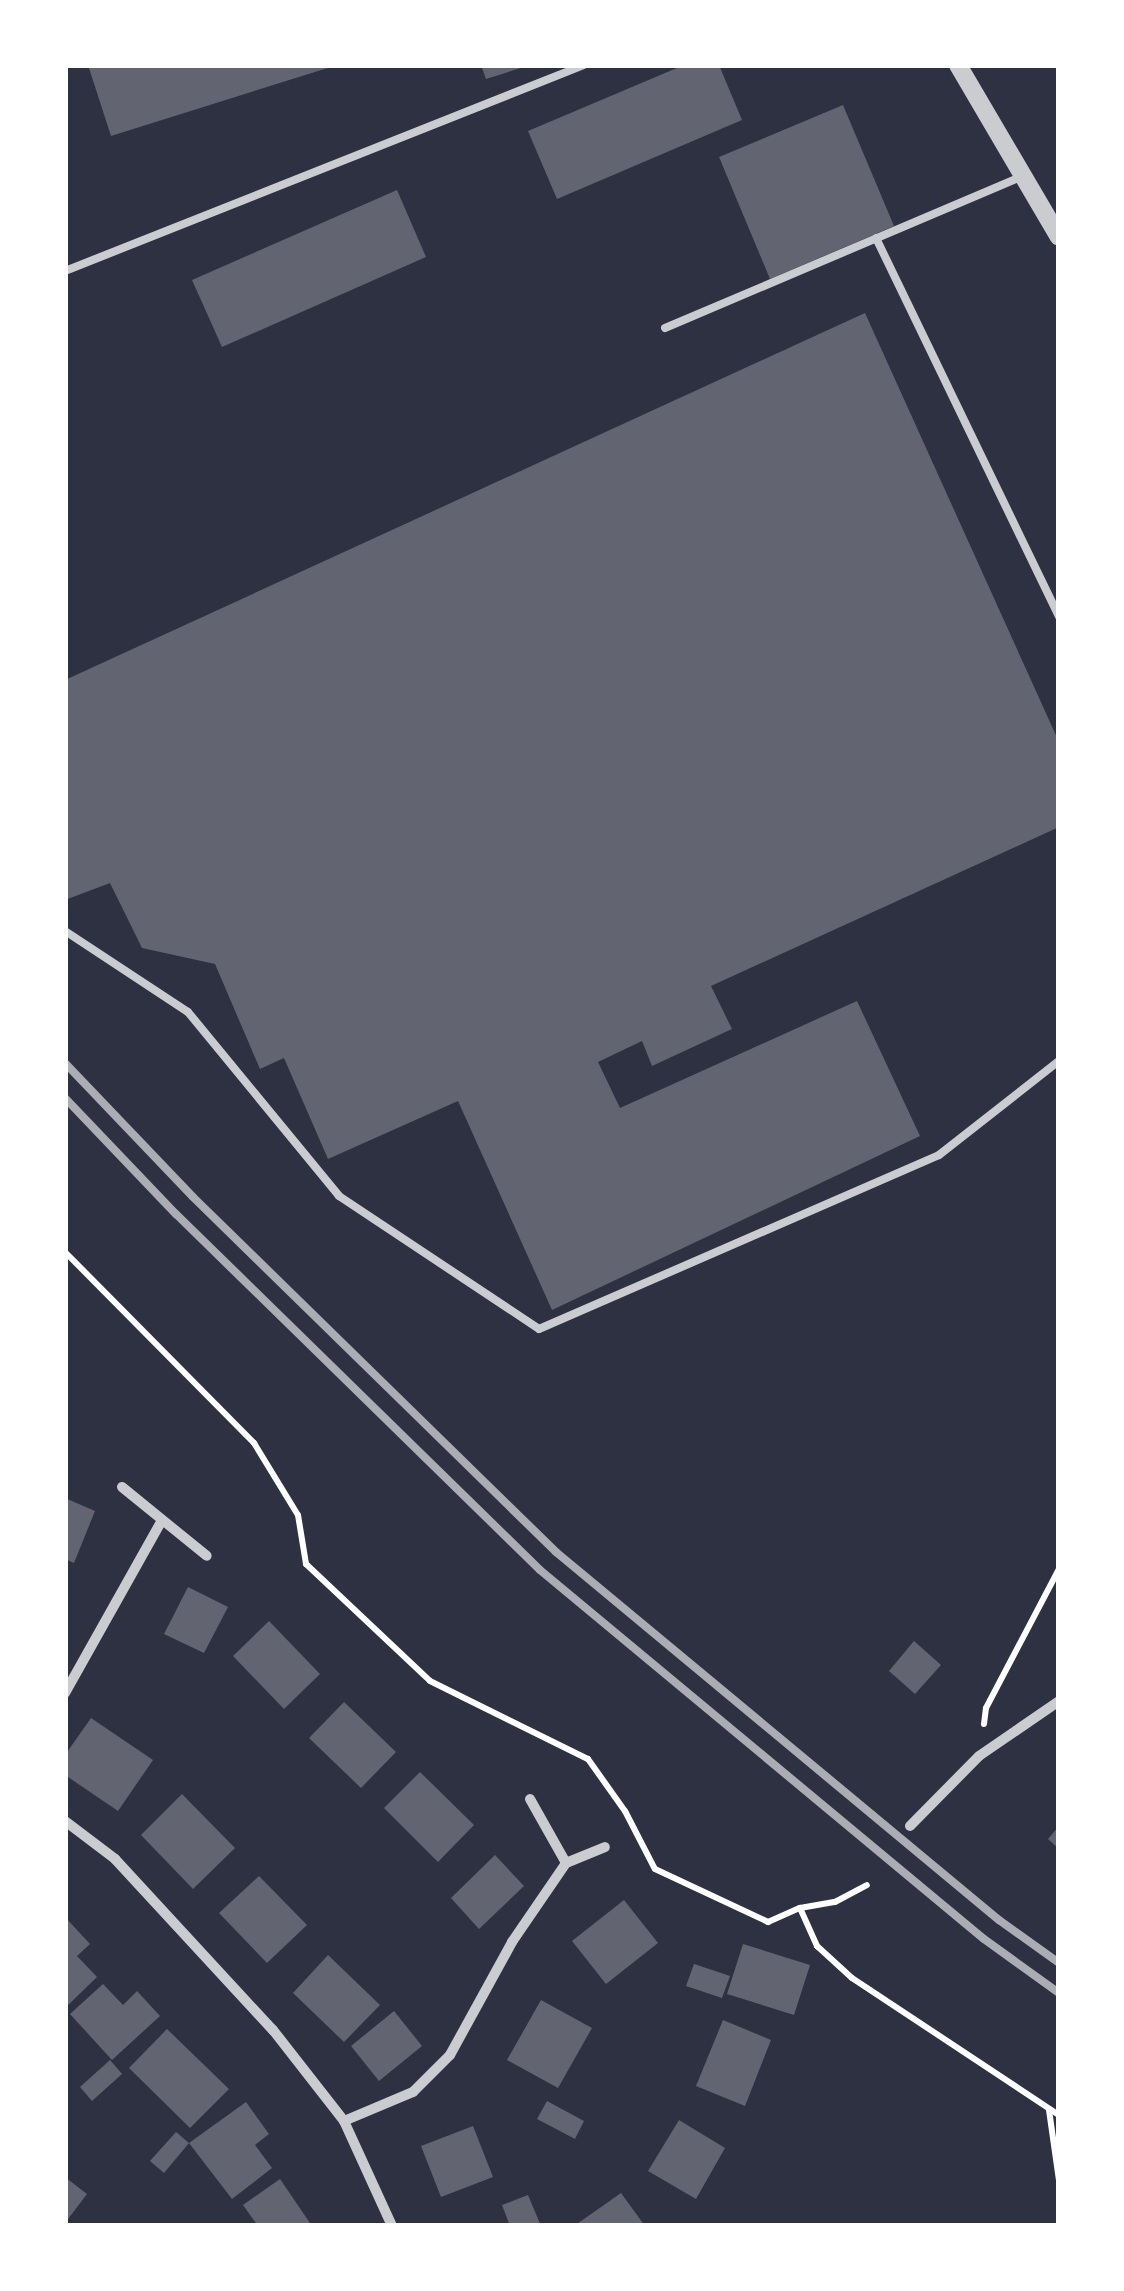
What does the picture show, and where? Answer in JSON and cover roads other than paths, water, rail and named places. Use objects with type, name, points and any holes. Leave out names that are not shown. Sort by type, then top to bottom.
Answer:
[{"type":"street","points":[[958,65],[1059,237]]},
{"type":"street","points":[[122,1487],[207,1556]]},
{"type":"street","points":[[65,1693],[162,1520]]},
{"type":"street","points":[[910,1826],[979,1756],[1059,1701]]},
{"type":"street","points":[[530,1799],[566,1863]]},
{"type":"street","points":[[65,1821],[115,1859],[273,2030],[344,2122],[392,2226]]},
{"type":"street","points":[[344,2122],[413,2092],[450,2056],[512,1942],[566,1863],[605,1846]]},
{"type":"lane","points":[[65,271],[584,65]]},
{"type":"lane","points":[[664,328],[1025,175]]},
{"type":"lane","points":[[876,238],[1059,617]]},
{"type":"lane","points":[[65,931],[188,1012],[339,1196],[539,1330],[940,1154],[1059,1061]]},
{"type":"railway","points":[[65,1063],[193,1197],[556,1552],[999,1920],[1059,1963]]},
{"type":"railway","points":[[65,1098],[176,1214],[540,1570],[984,1939],[1059,1993]]}]
